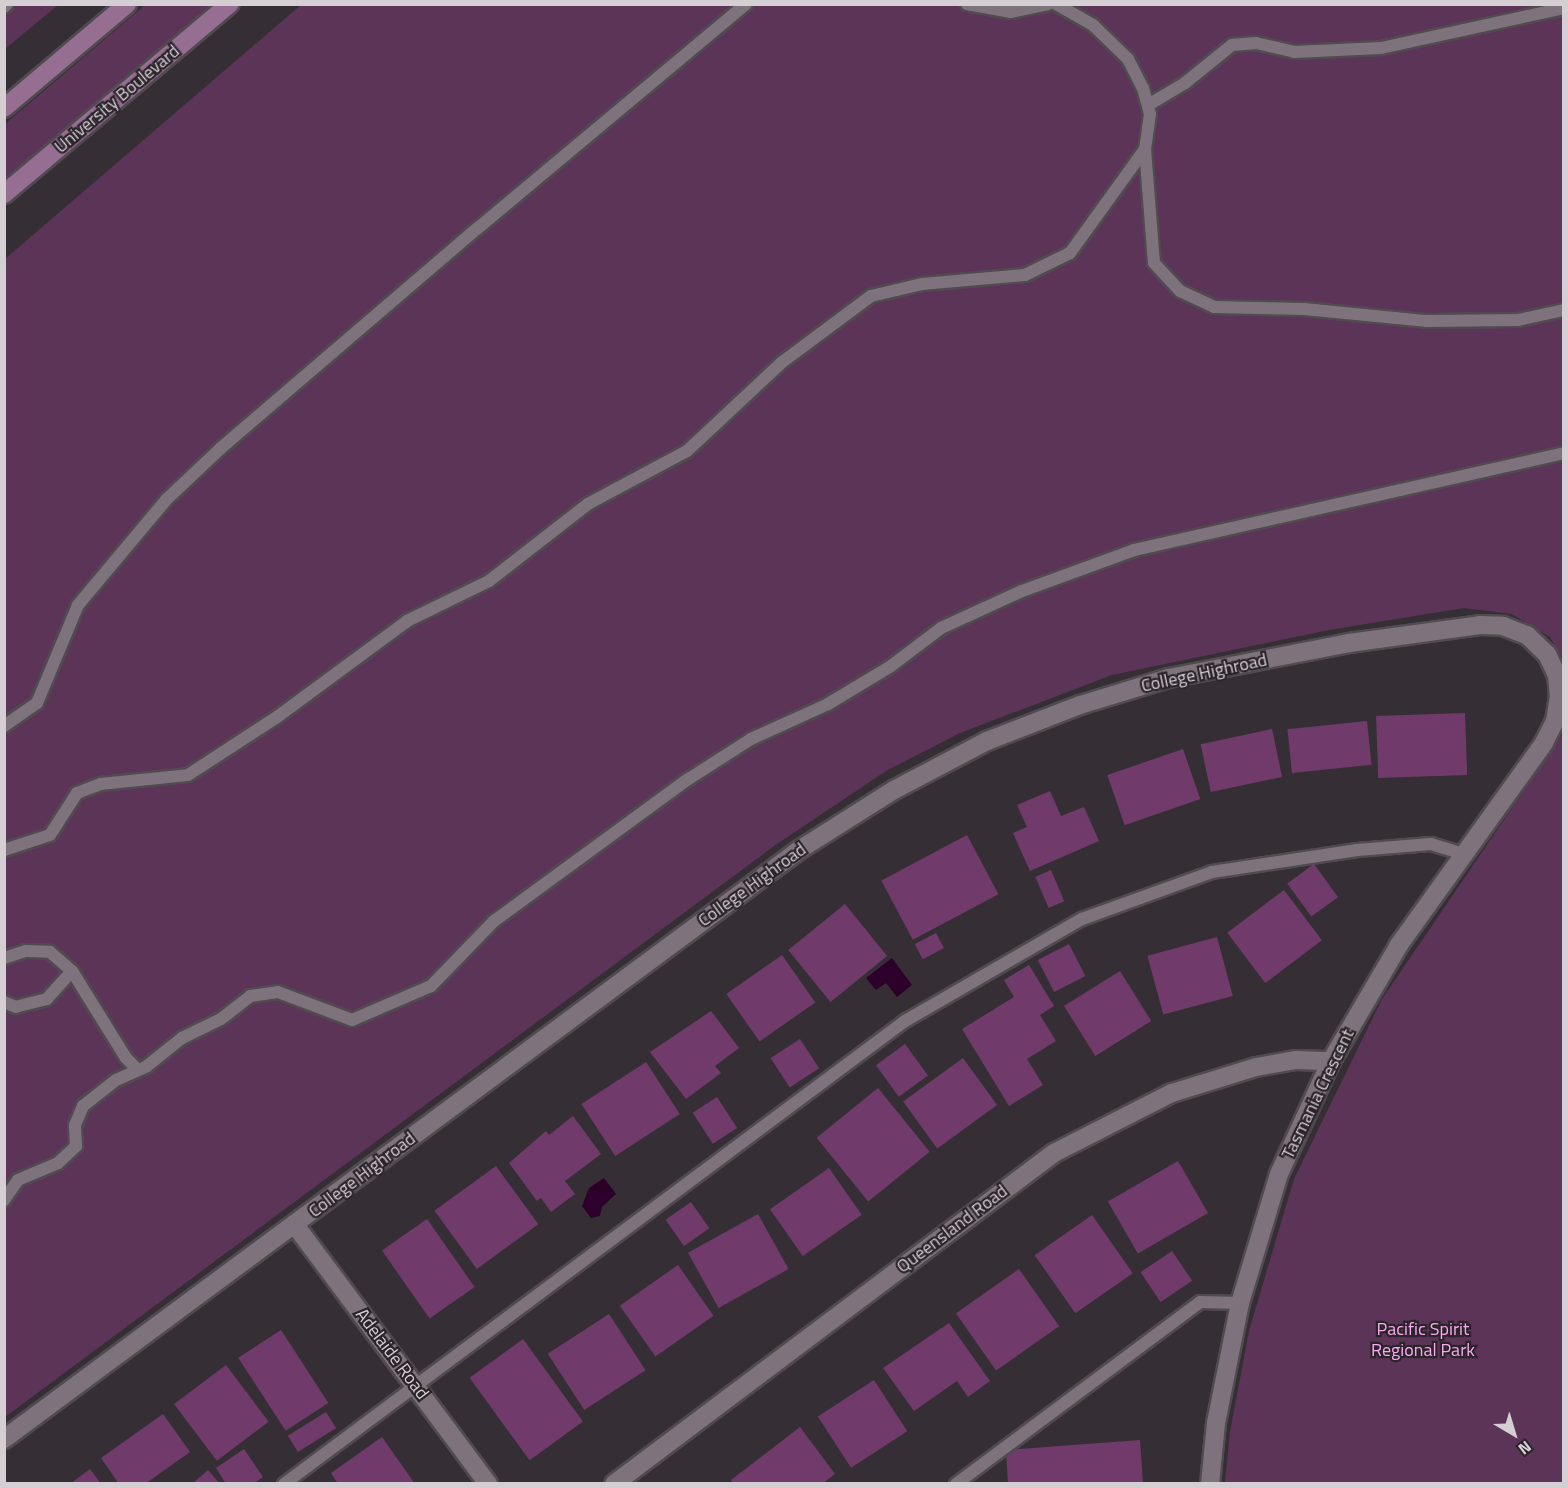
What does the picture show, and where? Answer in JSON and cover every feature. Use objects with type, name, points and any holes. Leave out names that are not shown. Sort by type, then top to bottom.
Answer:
[{"type":"main road","points":[[4,108],[127,4]]},
{"type":"main road","name":"University Boulevard","points":[[4,194],[230,4]]},
{"type":"street","name":"College Highroad","points":[[4,1439],[799,850],[894,790],[987,741],[1168,678],[1350,644],[1480,625],[1503,626],[1527,635],[1547,654],[1557,675],[1560,696],[1555,721]]},
{"type":"street","name":"Tasmania Crescent","points":[[1210,1484],[1216,1423],[1240,1303],[1279,1174],[1331,1061],[1399,945],[1555,721]]},
{"type":"street","name":"Queensland Road","points":[[614,1484],[1054,1153],[1172,1093],[1256,1067],[1296,1060],[1331,1061]]},
{"type":"street","name":"Adelaide Road","points":[[295,1225],[488,1484]]},
{"type":"lane","points":[[4,726],[37,703],[78,605],[167,499],[221,448],[478,228],[746,4]]},
{"type":"lane","points":[[967,4],[1011,12],[1048,4]]},
{"type":"lane","points":[[1056,4],[1093,25],[1128,59],[1148,105],[1145,149],[1154,263],[1180,291],[1214,307],[1304,309],[1427,321],[1518,320],[1563,310]]},
{"type":"lane","points":[[1148,105],[1185,83],[1232,45],[1256,43],[1294,52],[1381,48],[1563,8]]},
{"type":"lane","points":[[4,850],[50,835],[77,793],[100,784],[188,775],[277,717],[407,621],[489,581],[588,504],[687,451],[781,363],[871,296],[922,284],[1025,275],[1070,253],[1145,149]]},
{"type":"lane","points":[[4,1200],[18,1180],[58,1163],[76,1146],[75,1125],[83,1106],[116,1080],[138,1070],[182,1038],[221,1019],[250,996],[278,992],[352,1020],[431,986],[494,921],[687,780],[751,739],[855,687],[941,628],[1022,591],[1134,550],[1563,453]]},
{"type":"lane","points":[[284,1484],[905,1021],[1082,919],[1212,872],[1356,850],[1431,844],[1464,854]]},
{"type":"lane","points":[[4,958],[26,951],[50,952],[72,971],[126,1058],[138,1070]]},
{"type":"lane","points":[[4,1002],[16,1007],[47,999],[72,971]]},
{"type":"lane","points":[[956,1484],[1200,1302],[1240,1303]]},
{"type":"green space","points":[[5,5],[58,5],[5,49]]},
{"type":"green space","points":[[145,5],[217,5],[5,182],[5,124]]},
{"type":"green space","points":[[301,5],[1563,5],[1563,660],[1550,637],[1512,614],[1464,608],[1329,630],[1112,675],[960,733],[886,771],[774,846],[5,1417],[5,259]]},
{"type":"green space","name":"Pacific Spirit Regional Park","points":[[1563,733],[1563,1483],[1225,1483],[1230,1432],[1249,1331],[1294,1179],[1382,999]]},
{"type":"shaded area","points":[[892,958],[912,985],[897,997],[886,983],[876,990],[866,978]]},
{"type":"shaded area","points":[[604,1178],[616,1194],[602,1207],[600,1216],[591,1218],[582,1206],[589,1188]]},
{"type":"building","points":[[1465,713],[1467,775],[1378,778],[1376,716]]},
{"type":"building","points":[[1367,721],[1372,765],[1292,773],[1287,729]]},
{"type":"building","points":[[1272,729],[1282,777],[1211,792],[1201,744]]},
{"type":"building","points":[[1183,749],[1200,799],[1125,825],[1107,775]]},
{"type":"building","points":[[1050,791],[1061,816],[1084,807],[1099,841],[1030,871],[1013,833],[1027,827],[1017,805]]},
{"type":"building","points":[[967,835],[998,894],[913,940],[881,881]]},
{"type":"building","points":[[1314,864],[1338,897],[1311,917],[1287,883]]},
{"type":"building","points":[[1051,870],[1064,901],[1049,908],[1035,877]]},
{"type":"building","points":[[1284,890],[1322,940],[1265,983],[1227,933]]},
{"type":"building","points":[[845,904],[887,956],[830,1002],[788,950]]},
{"type":"building","points":[[936,933],[944,948],[923,959],[915,944]]},
{"type":"building","points":[[1217,937],[1233,996],[1163,1015],[1147,956]]},
{"type":"building","points":[[1069,944],[1085,976],[1054,992],[1038,960]]},
{"type":"building","points":[[782,955],[815,1003],[760,1042],[726,994]]},
{"type":"building","points":[[1029,965],[1054,1006],[1040,1015],[1056,1041],[1027,1059],[1043,1085],[1009,1106],[962,1029],[1014,997],[1004,980]]},
{"type":"building","points":[[1120,971],[1151,1021],[1095,1056],[1064,1006]]},
{"type":"building","points":[[711,1011],[739,1048],[715,1066],[721,1073],[686,1099],[650,1052]]},
{"type":"building","points":[[800,1039],[819,1068],[790,1087],[771,1058]]},
{"type":"building","points":[[905,1044],[928,1076],[899,1097],[876,1065]]},
{"type":"building","points":[[963,1058],[997,1105],[937,1148],[903,1101]]},
{"type":"building","points":[[646,1062],[680,1114],[615,1156],[581,1104]]},
{"type":"building","points":[[878,1088],[930,1152],[868,1201],[817,1138]]},
{"type":"building","points":[[717,1097],[737,1128],[713,1144],[693,1113]]},
{"type":"building","points":[[573,1116],[601,1154],[565,1181],[575,1194],[551,1212],[541,1198],[537,1201],[509,1163],[546,1131],[549,1135]]},
{"type":"building","points":[[1178,1161],[1208,1213],[1138,1253],[1108,1202]]},
{"type":"building","points":[[496,1166],[538,1224],[477,1269],[435,1211]]},
{"type":"building","points":[[829,1168],[862,1215],[803,1256],[770,1209]]},
{"type":"building","points":[[691,1202],[709,1228],[684,1246],[666,1220]]},
{"type":"building","points":[[758,1214],[789,1269],[719,1308],[688,1253]]},
{"type":"building","points":[[1092,1215],[1133,1273],[1075,1313],[1035,1255]]},
{"type":"building","points":[[427,1219],[475,1287],[430,1319],[382,1251]]},
{"type":"building","points":[[1172,1251],[1192,1281],[1161,1302],[1140,1272]]},
{"type":"building","points":[[678,1265],[714,1316],[655,1357],[620,1306]]},
{"type":"building","points":[[1019,1269],[1059,1326],[996,1371],[956,1313]]},
{"type":"building","points":[[609,1314],[645,1370],[584,1410],[548,1354]]},
{"type":"building","points":[[949,1323],[990,1381],[968,1397],[957,1381],[914,1411],[883,1368]]},
{"type":"building","points":[[281,1330],[328,1403],[286,1431],[238,1358]]},
{"type":"building","points":[[523,1339],[583,1422],[530,1460],[470,1378]]},
{"type":"building","points":[[226,1365],[269,1422],[217,1461],[174,1404]]},
{"type":"building","points":[[874,1380],[907,1431],[851,1468],[818,1416]]},
{"type":"building","points":[[326,1412],[336,1428],[298,1452],[288,1436]]},
{"type":"building","points":[[163,1414],[190,1452],[145,1484],[119,1484],[101,1458]]},
{"type":"building","points":[[800,1427],[835,1474],[822,1484],[733,1484],[731,1480]]},
{"type":"building","points":[[382,1437],[415,1484],[338,1484],[331,1473]]},
{"type":"building","points":[[1140,1440],[1143,1484],[1008,1484],[1006,1450]]},
{"type":"building","points":[[244,1449],[263,1477],[253,1484],[226,1484],[216,1468]]},
{"type":"building","points":[[90,1469],[101,1484],[70,1484]]},
{"type":"building","points":[[208,1470],[220,1484],[192,1484]]}]
